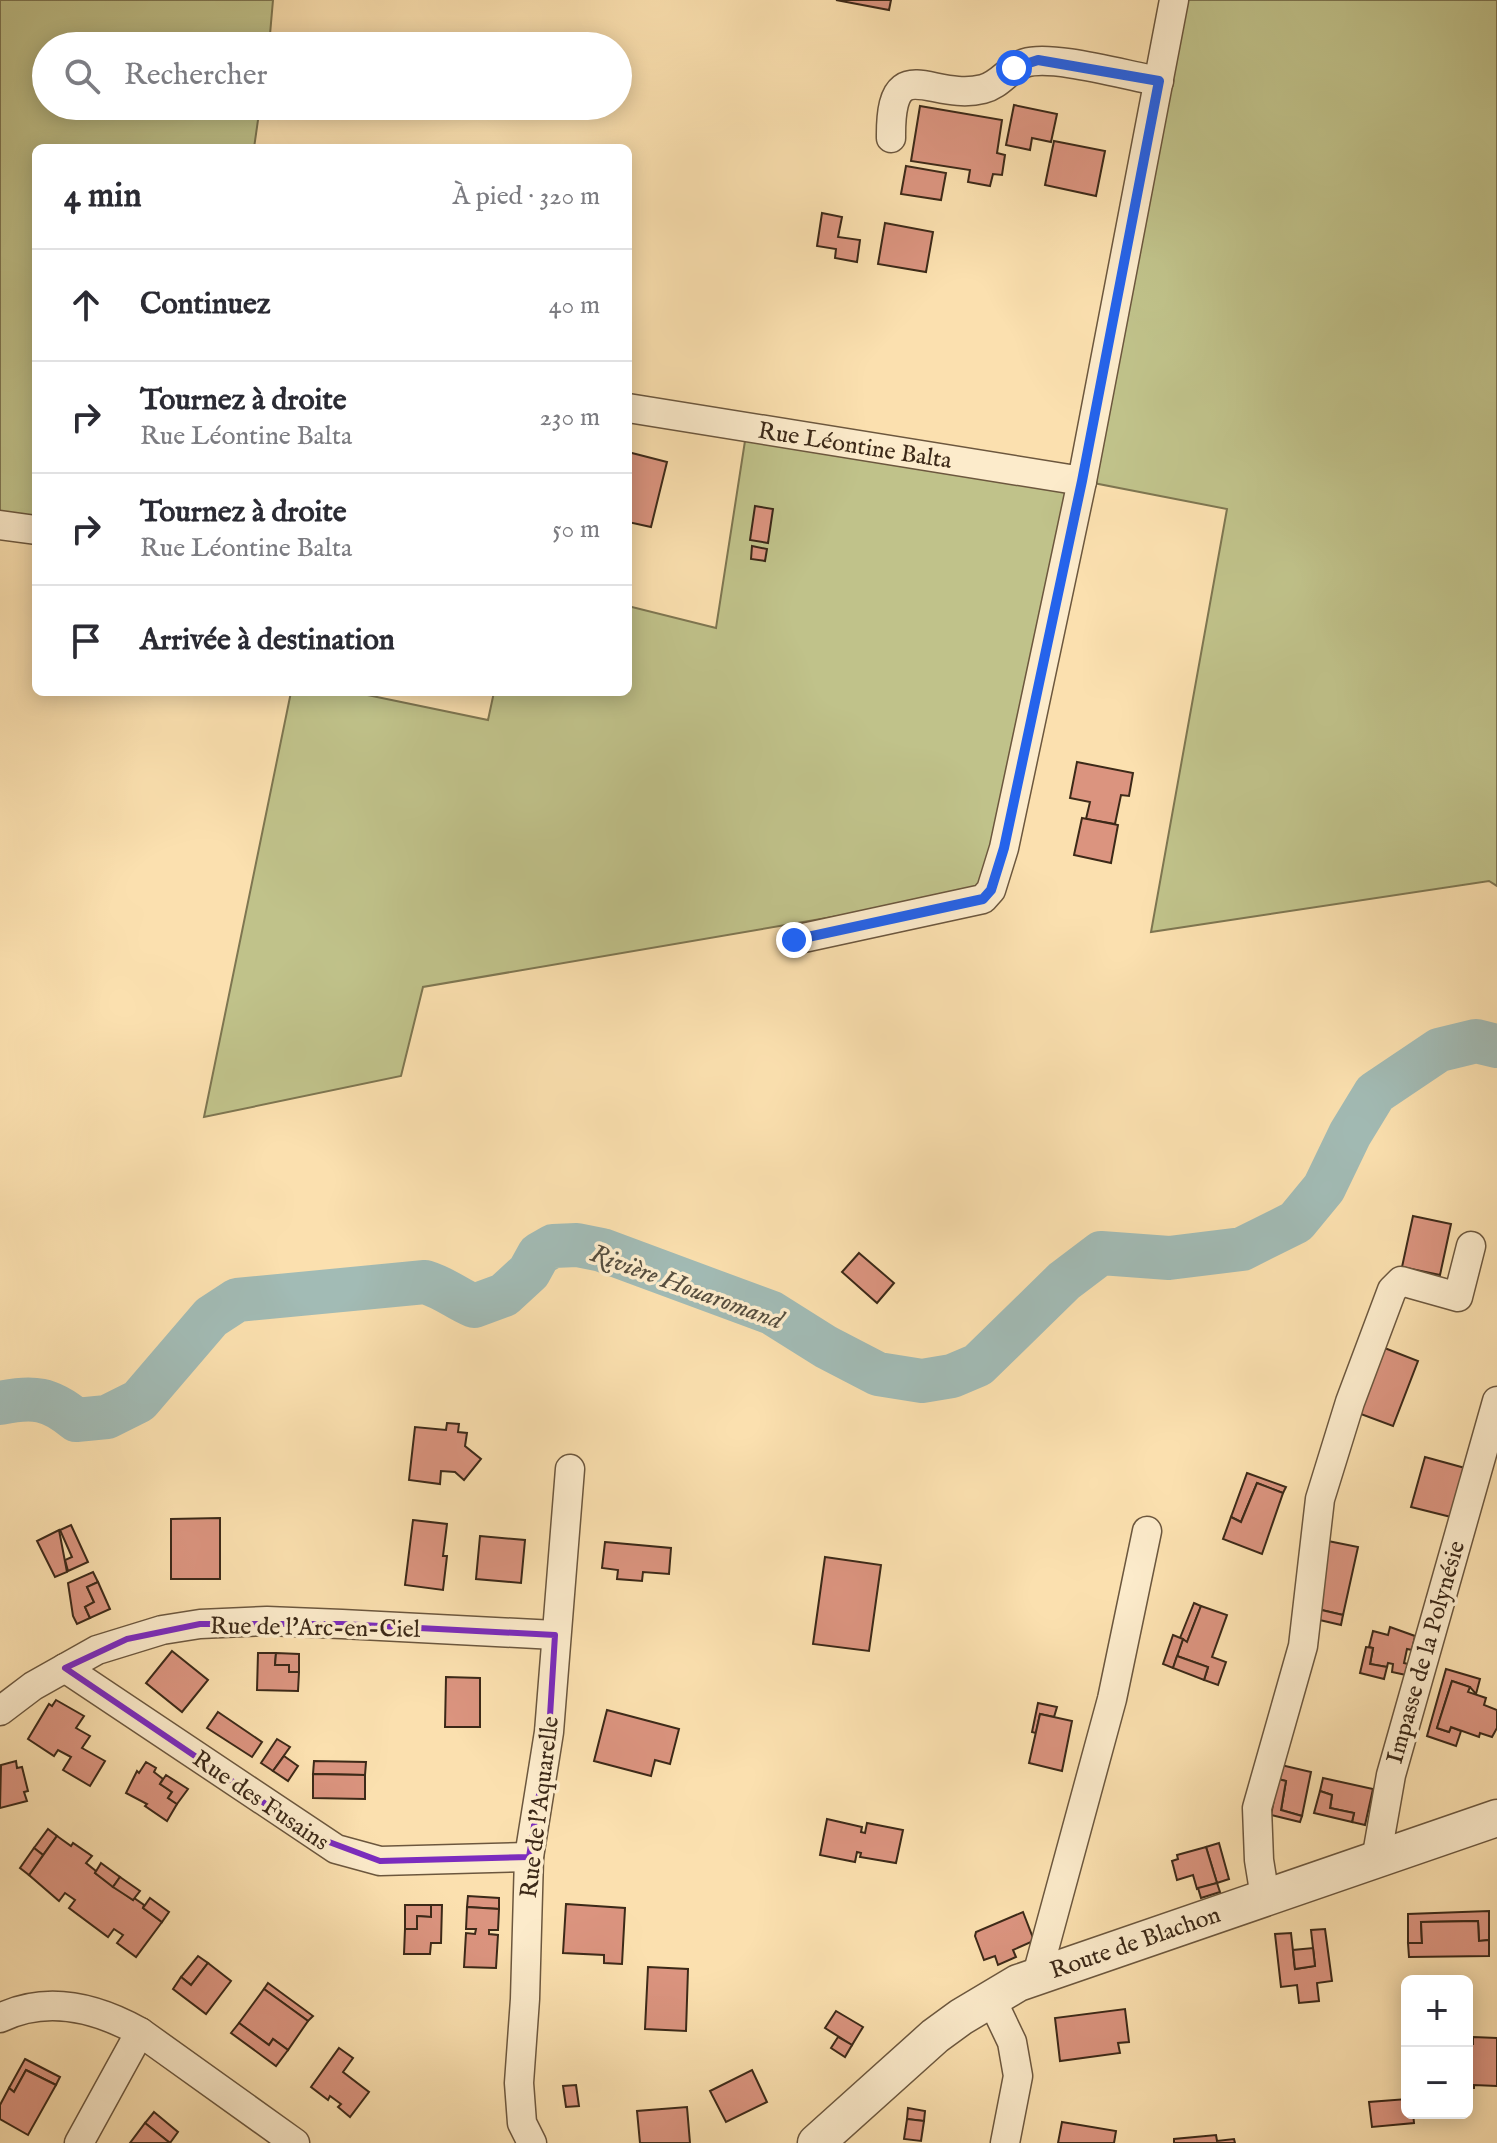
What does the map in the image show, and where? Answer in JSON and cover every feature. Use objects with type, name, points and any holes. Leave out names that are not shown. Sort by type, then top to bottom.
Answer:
[{"type":"street","points":[[794,940],[983,899],[991,890],[1004,848],[1082,481],[1174,0]]},
{"type":"street","points":[[891,138],[893,100],[899,90],[909,85],[970,91],[986,89],[1014,68],[1038,60],[1159,81]]},
{"type":"street","name":"Rue Léontine Balta","points":[[632,409],[1082,481]]},
{"type":"street","points":[[0,525],[32,529]]},
{"type":"street","points":[[1265,1897],[1259,1860],[1257,1808],[1303,1646],[1320,1499],[1350,1402],[1392,1290],[1401,1281],[1458,1297],[1471,1246]]},
{"type":"street","name":"Impasse de la Polynésie","points":[[1376,1860],[1391,1775],[1497,1401]]},
{"type":"street","name":"Rue de l'Aquarelle","points":[[532,2143],[522,2123],[519,2083],[529,1857],[549,1732],[570,1469]]},
{"type":"street","points":[[1037,1975],[1112,1699],[1147,1531]]},
{"type":"street","name":"Rue de l'Arc-en-Ciel","points":[[0,1711],[33,1686],[97,1650],[162,1630],[200,1624],[312,1623],[555,1635]]},
{"type":"street","name":"Rue des Fusains","points":[[65,1668],[336,1849],[380,1861],[529,1857]]},
{"type":"street","name":"Route de Blachon","points":[[816,2143],[935,2036],[991,1998],[1037,1975],[1497,1818]]},
{"type":"street","points":[[991,1998],[1012,2042],[1018,2076],[1005,2143]]},
{"type":"street","points":[[0,2018],[37,2007],[64,2006],[115,2018],[140,2032],[295,2143]]},
{"type":"street","points":[[79,2143],[140,2032]]},
{"type":"highlighted area","points":[[200,1624],[342,1624],[555,1635],[549,1732],[529,1857],[380,1861],[313,1836],[65,1668],[127,1639]]},
{"type":"green space","points":[[0,0],[273,0],[270,32],[32,32],[32,120],[258,120],[255,144],[32,144],[32,529],[0,525]]},
{"type":"green space","points":[[1174,0],[1497,0],[1497,886],[1489,881],[1151,932],[1227,509],[1083,481],[985,883],[967,894],[423,987],[401,1076],[204,1117],[290,696],[372,696],[488,720],[493,696],[632,696],[632,607],[716,628],[747,428],[1082,481]]},
{"type":"building","points":[[836,0],[891,0],[889,10]]},
{"type":"building","points":[[1014,105],[1057,114],[1051,142],[1032,138],[1030,150],[1006,145]]},
{"type":"building","points":[[920,106],[1002,120],[997,153],[1005,155],[1002,175],[993,174],[990,186],[968,182],[970,170],[911,161]]},
{"type":"building","points":[[1054,141],[1105,151],[1096,196],[1045,185]]},
{"type":"building","points":[[906,166],[946,173],[941,200],[901,194]]},
{"type":"building","points":[[822,213],[842,217],[838,237],[860,240],[857,262],[835,258],[836,249],[817,246]]},
{"type":"building","points":[[885,223],[933,232],[926,272],[878,264]]},
{"type":"building","points":[[632,453],[667,462],[651,527],[632,523]]},
{"type":"building","points":[[755,506],[773,509],[768,543],[750,540]]},
{"type":"building","points":[[752,546],[767,549],[765,561],[751,559]]},
{"type":"building","points":[[1077,762],[1133,773],[1129,796],[1121,795],[1115,824],[1086,819],[1090,802],[1070,798]]},
{"type":"building","points":[[1082,818],[1118,825],[1111,863],[1074,855]]},
{"type":"building","points":[[1413,1216],[1451,1224],[1440,1275],[1402,1267]]},
{"type":"building","points":[[859,1253],[894,1283],[877,1303],[842,1272]]},
{"type":"building","points":[[1382,1347],[1418,1361],[1393,1426],[1350,1410]]},
{"type":"building","points":[[447,1423],[459,1424],[458,1432],[467,1433],[465,1446],[481,1459],[464,1480],[455,1472],[441,1471],[440,1484],[409,1480],[415,1427],[446,1430]]},
{"type":"building","points":[[1425,1457],[1465,1468],[1451,1517],[1411,1507]]},
{"type":"building","points":[[1247,1473],[1286,1487],[1283,1493],[1257,1483],[1241,1522],[1231,1517]]},
{"type":"building","points":[[1257,1483],[1283,1493],[1262,1554],[1223,1539],[1231,1517],[1241,1522]]},
{"type":"building","points":[[220,1518],[220,1579],[171,1579],[171,1519]]},
{"type":"building","points":[[413,1520],[447,1524],[443,1590],[405,1585]]},
{"type":"building","points":[[71,1525],[88,1562],[68,1571],[65,1560],[72,1557],[60,1530]]},
{"type":"building","points":[[59,1530],[67,1572],[55,1577],[37,1541]]},
{"type":"building","points":[[480,1536],[525,1540],[521,1583],[476,1579]]},
{"type":"building","points":[[1328,1541],[1358,1547],[1343,1615],[1313,1608]]},
{"type":"building","points":[[605,1542],[671,1548],[669,1574],[643,1572],[642,1581],[617,1579],[618,1570],[602,1568]]},
{"type":"building","points":[[825,1557],[881,1565],[869,1651],[813,1644]]},
{"type":"building","points":[[93,1572],[98,1582],[87,1587],[94,1602],[85,1607],[90,1618],[77,1624],[68,1583]]},
{"type":"building","points":[[98,1582],[110,1609],[90,1618],[85,1607],[94,1602],[87,1587]]},
{"type":"building","points":[[1194,1603],[1201,1606],[1187,1642],[1180,1638]]},
{"type":"building","points":[[1201,1606],[1227,1615],[1212,1657],[1226,1662],[1218,1685],[1204,1680],[1208,1667],[1177,1656],[1183,1639],[1187,1642]]},
{"type":"building","points":[[1313,1608],[1343,1615],[1341,1625],[1311,1618]]},
{"type":"building","points":[[1390,1627],[1415,1636],[1412,1650],[1407,1649],[1404,1663],[1408,1664],[1406,1675],[1392,1672],[1393,1664],[1388,1663],[1387,1667],[1370,1664],[1373,1648],[1369,1647],[1373,1631],[1388,1635]]},
{"type":"building","points":[[1173,1635],[1183,1639],[1173,1668],[1163,1664]]},
{"type":"building","points":[[1366,1647],[1373,1648],[1370,1664],[1387,1667],[1384,1679],[1360,1673]]},
{"type":"building","points":[[172,1651],[208,1680],[182,1712],[146,1683]]},
{"type":"building","points":[[258,1653],[276,1653],[275,1665],[289,1665],[289,1672],[299,1672],[298,1691],[257,1690]]},
{"type":"building","points":[[276,1653],[299,1654],[299,1672],[289,1672],[289,1665],[275,1665]]},
{"type":"building","points":[[1177,1656],[1208,1667],[1204,1680],[1173,1668]]},
{"type":"building","points":[[1446,1669],[1480,1679],[1476,1694],[1470,1687],[1452,1681],[1437,1728],[1449,1732],[1451,1727],[1461,1731],[1456,1746],[1427,1736]]},
{"type":"building","points":[[446,1677],[480,1678],[480,1727],[445,1727]]},
{"type":"building","points":[[1452,1681],[1470,1687],[1468,1692],[1486,1698],[1484,1705],[1497,1710],[1497,1728],[1492,1737],[1480,1733],[1479,1737],[1451,1727],[1449,1732],[1437,1728]]},
{"type":"building","points":[[56,1700],[84,1716],[76,1728],[90,1736],[82,1748],[105,1761],[90,1786],[63,1770],[71,1757],[58,1750],[54,1756],[28,1739],[49,1704],[52,1706]]},
{"type":"building","points":[[1038,1703],[1057,1707],[1054,1717],[1040,1714],[1036,1733],[1032,1732]]},
{"type":"building","points":[[607,1710],[679,1729],[670,1764],[655,1760],[651,1776],[594,1761]]},
{"type":"building","points":[[218,1712],[262,1742],[252,1757],[207,1728]]},
{"type":"building","points":[[1040,1714],[1072,1721],[1062,1771],[1029,1763]]},
{"type":"building","points":[[277,1739],[290,1747],[273,1771],[261,1763]]},
{"type":"building","points":[[284,1756],[298,1766],[288,1781],[273,1771]]},
{"type":"building","points":[[16,1761],[17,1768],[22,1767],[28,1791],[24,1792],[27,1801],[0,1808],[1,1765]]},
{"type":"building","points":[[314,1761],[366,1762],[365,1775],[313,1774]]},
{"type":"building","points":[[146,1762],[156,1768],[154,1772],[163,1779],[160,1784],[172,1792],[168,1798],[177,1804],[167,1821],[145,1806],[147,1804],[126,1793],[137,1771],[139,1773]]},
{"type":"building","points":[[1281,1765],[1311,1772],[1302,1816],[1281,1810],[1286,1781],[1278,1779]]},
{"type":"building","points":[[313,1774],[365,1775],[365,1799],[313,1798]]},
{"type":"building","points":[[166,1775],[188,1789],[177,1804],[168,1798],[172,1792],[160,1784]]},
{"type":"building","points":[[1323,1778],[1373,1789],[1365,1825],[1352,1822],[1354,1813],[1330,1808],[1332,1795],[1320,1791]]},
{"type":"building","points":[[1278,1779],[1286,1781],[1281,1810],[1302,1816],[1300,1822],[1271,1815]]},
{"type":"building","points":[[1320,1791],[1332,1795],[1330,1808],[1354,1813],[1352,1822],[1314,1813]]},
{"type":"building","points":[[827,1819],[862,1827],[861,1832],[865,1833],[867,1823],[903,1830],[896,1863],[860,1857],[861,1853],[857,1852],[855,1862],[820,1855]]},
{"type":"building","points":[[48,1829],[57,1836],[43,1855],[34,1848]]},
{"type":"building","points":[[57,1836],[92,1856],[86,1863],[95,1873],[144,1905],[143,1908],[162,1922],[136,1957],[117,1943],[123,1935],[114,1929],[108,1937],[69,1908],[75,1900],[65,1893],[59,1901],[29,1875]]},
{"type":"building","points":[[1219,1843],[1229,1879],[1217,1883],[1206,1847]]},
{"type":"building","points":[[1206,1847],[1217,1883],[1197,1889],[1193,1875],[1177,1880],[1172,1861],[1178,1859],[1177,1855]]},
{"type":"building","points":[[34,1848],[43,1855],[29,1875],[20,1868]]},
{"type":"building","points":[[101,1863],[120,1877],[113,1887],[95,1873]]},
{"type":"building","points":[[120,1877],[140,1891],[133,1900],[113,1887]]},
{"type":"building","points":[[1217,1883],[1220,1892],[1201,1898],[1198,1888]]},
{"type":"building","points":[[468,1896],[499,1898],[499,1909],[467,1907]]},
{"type":"building","points":[[150,1898],[169,1912],[162,1922],[143,1908]]},
{"type":"building","points":[[566,1904],[625,1908],[622,1964],[604,1963],[604,1955],[563,1953]]},
{"type":"building","points":[[405,1905],[431,1905],[431,1917],[417,1916],[417,1929],[405,1929]]},
{"type":"building","points":[[431,1905],[442,1905],[441,1943],[431,1943],[430,1954],[404,1954],[405,1929],[417,1929],[417,1916],[431,1917]]},
{"type":"building","points":[[467,1907],[499,1909],[498,1930],[489,1930],[489,1934],[498,1935],[496,1968],[464,1967],[466,1933],[475,1934],[476,1929],[466,1929]]},
{"type":"building","points":[[1489,1911],[1489,1940],[1479,1941],[1478,1921],[1421,1922],[1422,1943],[1408,1943],[1408,1914]]},
{"type":"building","points":[[1023,1912],[1033,1938],[1031,1942],[1013,1950],[1016,1957],[998,1965],[995,1956],[984,1960],[976,1932]]},
{"type":"building","points":[[1478,1921],[1479,1941],[1489,1940],[1489,1956],[1409,1957],[1408,1943],[1422,1943],[1421,1922]]},
{"type":"building","points":[[1325,1929],[1332,1981],[1317,1983],[1319,2001],[1299,2003],[1297,1985],[1281,1987],[1275,1934],[1291,1933],[1295,1969],[1315,1966],[1311,1930]]},
{"type":"building","points":[[1313,1948],[1315,1966],[1295,1969],[1293,1950]]},
{"type":"building","points":[[198,1956],[208,1963],[191,1985],[181,1977]]},
{"type":"building","points":[[208,1963],[231,1981],[206,2014],[173,1989],[181,1977],[191,1985]]},
{"type":"building","points":[[648,1967],[688,1969],[686,2031],[645,2029]]},
{"type":"building","points":[[268,1983],[313,2016],[308,2021],[264,1989]]},
{"type":"building","points":[[264,1989],[308,2021],[288,2050],[273,2039],[269,2045],[239,2023]]},
{"type":"building","points":[[1125,2009],[1129,2042],[1118,2043],[1120,2053],[1060,2061],[1055,2018]]},
{"type":"building","points":[[836,2011],[863,2027],[852,2045],[825,2028]]},
{"type":"building","points":[[239,2023],[269,2045],[273,2039],[288,2050],[276,2066],[231,2033]]},
{"type":"building","points":[[838,2037],[852,2045],[845,2057],[831,2048]]},
{"type":"building","points":[[1473,2037],[1497,2038],[1497,2086],[1474,2085],[1473,2088]]},
{"type":"building","points":[[339,2048],[353,2058],[343,2072],[369,2092],[350,2117],[338,2107],[341,2104],[330,2096],[328,2100],[311,2087]]},
{"type":"building","points":[[25,2059],[60,2077],[56,2085],[26,2070],[14,2092],[9,2088]]},
{"type":"building","points":[[26,2070],[56,2085],[28,2135],[0,2119],[0,2105],[9,2088],[14,2092]]},
{"type":"building","points":[[752,2070],[767,2102],[726,2122],[710,2091]]},
{"type":"building","points":[[576,2085],[579,2106],[566,2107],[563,2086]]},
{"type":"building","points":[[1401,2099],[1401,2119],[1414,2119],[1414,2123],[1372,2127],[1369,2102]]},
{"type":"building","points":[[687,2107],[690,2143],[640,2143],[637,2111]]},
{"type":"building","points":[[908,2108],[925,2111],[924,2121],[907,2119]]},
{"type":"building","points":[[154,2112],[178,2132],[170,2143],[145,2123]]},
{"type":"building","points":[[907,2119],[924,2121],[921,2141],[904,2139]]},
{"type":"building","points":[[1062,2122],[1116,2131],[1114,2143],[1058,2143]]},
{"type":"building","points":[[145,2123],[170,2143],[130,2143]]},
{"type":"building","points":[[1216,2135],[1217,2141],[1234,2139],[1235,2143],[1174,2143],[1174,2139]]},
{"type":"waterway","name":"Rivière Houaromand","points":[[0,1403],[41,1401],[58,1407],[76,1420],[107,1417],[139,1401],[211,1317],[237,1300],[425,1282],[474,1306],[504,1295],[529,1272],[539,1254],[553,1246],[577,1245],[602,1250],[772,1313],[826,1347],[878,1374],[922,1381],[952,1376],[978,1365],[1064,1281],[1101,1253],[1169,1258],[1242,1249],[1296,1222],[1324,1188],[1350,1134],[1375,1093],[1439,1050],[1476,1041],[1497,1046]]},
{"type":"route","points":[[794,940],[983,899],[991,890],[1004,848],[1082,481],[1159,81],[1038,60],[1014,68]]}]
